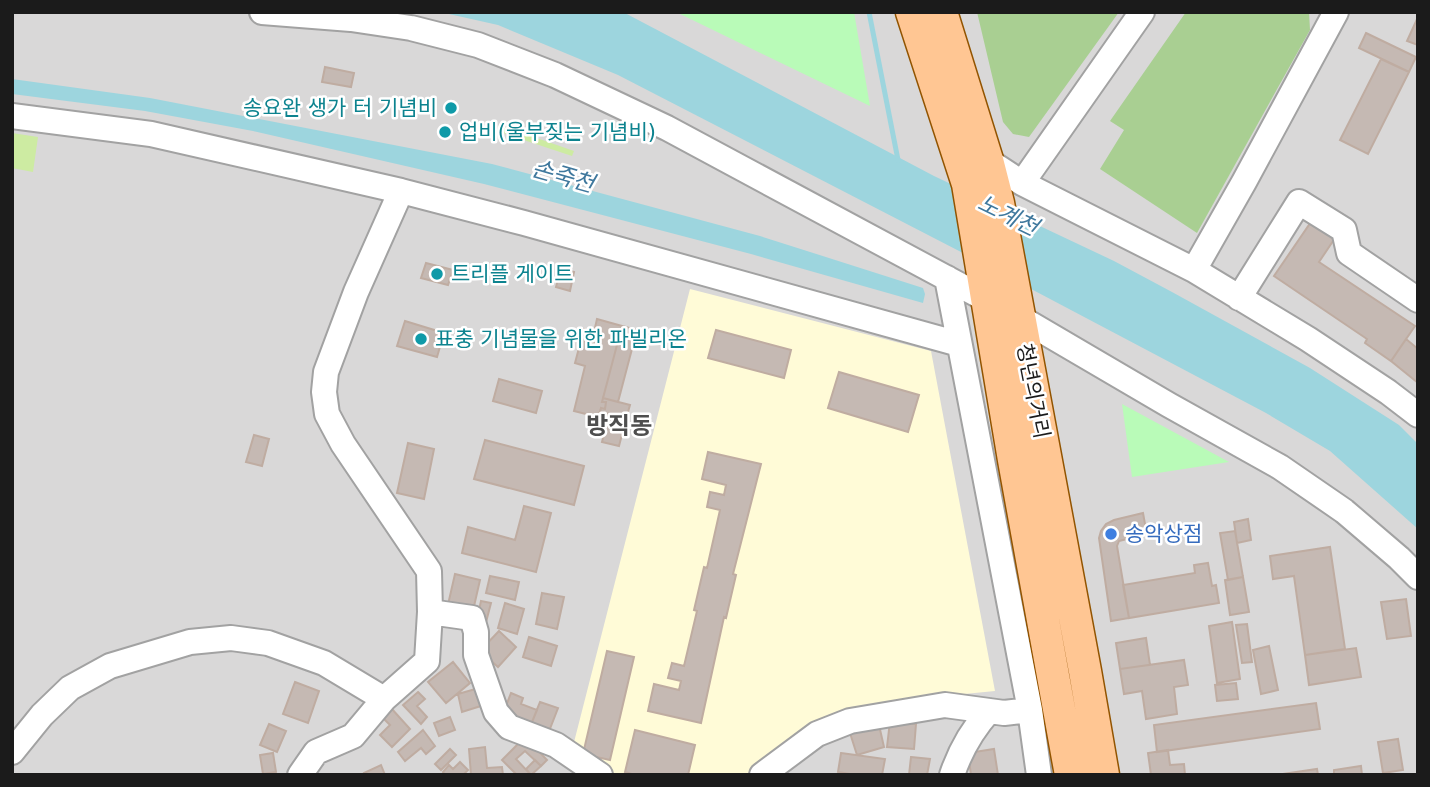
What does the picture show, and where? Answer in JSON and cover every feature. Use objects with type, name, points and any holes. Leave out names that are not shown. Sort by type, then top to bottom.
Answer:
[{"type":"main road","name":"청년의거리","points":[[912,12],[977,172],[998,203],[1001,296],[1014,460],[1071,775]]},
{"type":"main road","name":"청년의거리","points":[[941,12],[1085,671],[1103,775]]},
{"type":"street","points":[[262,12],[351,19],[411,28],[478,45],[555,75],[667,128],[947,278],[1001,296],[1169,405],[1280,467],[1344,511],[1418,577]]},
{"type":"street","points":[[1021,183],[1142,12]]},
{"type":"street","points":[[1194,270],[1334,13]]},
{"type":"street","points":[[12,116],[151,134],[401,191],[960,344]]},
{"type":"street","points":[[977,172],[1021,183],[1194,270],[1320,347],[1418,415]]},
{"type":"street","points":[[300,775],[316,752],[353,736],[384,699],[427,662],[429,571],[343,444],[327,414],[324,392],[326,372],[356,292],[401,191]]},
{"type":"street","points":[[1239,298],[1299,202],[1344,230],[1349,253],[1418,300]]},
{"type":"street","points":[[947,278],[1030,710],[1040,775]]},
{"type":"street","points":[[430,612],[472,618],[476,632],[476,655],[496,712],[509,727],[556,745],[600,775]]},
{"type":"street","points":[[12,752],[42,715],[70,688],[110,666],[190,642],[230,638],[268,643],[324,663],[384,699]]},
{"type":"street","points":[[762,775],[817,734],[850,721],[945,705],[1004,713],[1030,710]]},
{"type":"street","points":[[952,775],[958,757],[976,725],[989,711]]},
{"type":"shaded area","points":[[12,12],[1418,12],[1418,775],[12,775]]},
{"type":"shaded area","points":[[690,289],[931,351],[995,691],[944,696],[847,712],[751,775],[614,775],[572,750]]},
{"type":"green space","points":[[676,12],[854,12],[870,106]]},
{"type":"green space","points":[[977,12],[1119,12],[1029,137],[1013,134],[1003,122]]},
{"type":"green space","points":[[1186,12],[1309,12],[1310,30],[1197,233],[1100,169],[1124,130],[1110,121]]},
{"type":"green space","points":[[499,125],[574,151],[572,156],[497,131]]},
{"type":"green space","points":[[12,133],[38,137],[33,172],[12,168]]},
{"type":"green space","points":[[1122,404],[1229,462],[1132,477]]},
{"type":"water","name":"노계천","points":[[440,12],[623,12],[934,176],[1114,261],[1310,368],[1399,425],[1418,444],[1418,529],[1330,451],[1266,413],[618,75],[498,25]]},
{"type":"water","points":[[12,79],[150,98],[492,164],[760,236],[923,288],[923,303],[751,254],[484,184],[253,131],[145,111],[12,94]]},
{"type":"building","points":[[1418,17],[1418,45],[1407,41]]},
{"type":"building","points":[[1366,33],[1416,57],[1409,72],[1359,48]]},
{"type":"building","points":[[1381,59],[1409,72],[1368,154],[1340,140]]},
{"type":"building","points":[[325,67],[354,73],[351,87],[322,82]]},
{"type":"building","points":[[1311,222],[1335,238],[1319,262],[1415,326],[1391,361],[1365,343],[1367,339],[1274,276]]},
{"type":"building","name":"트리플 게이트","points":[[426,263],[453,270],[448,285],[421,278]]},
{"type":"building","points":[[561,268],[574,272],[570,291],[556,287]]},
{"type":"building","points":[[597,319],[622,326],[602,402],[606,402],[605,409],[601,408],[598,417],[574,411],[585,366],[575,363],[584,329],[594,332]]},
{"type":"building","name":"표충 기념물을 위한 파빌리온","points":[[405,321],[444,333],[437,357],[397,346]]},
{"type":"building","points":[[622,326],[637,330],[618,402],[603,398]]},
{"type":"building","points":[[716,330],[791,350],[784,378],[708,358]]},
{"type":"building","points":[[1406,339],[1418,349],[1418,383],[1391,361]]},
{"type":"building","points":[[839,372],[919,395],[908,432],[828,408]]},
{"type":"building","points":[[499,379],[542,391],[536,413],[493,401]]},
{"type":"building","points":[[603,398],[630,405],[626,419],[600,412],[601,408],[605,409],[606,402],[602,402]]},
{"type":"building","points":[[609,414],[626,419],[619,446],[602,442]]},
{"type":"building","points":[[254,435],[269,439],[262,466],[246,462]]},
{"type":"building","points":[[485,440],[584,466],[574,505],[474,479]]},
{"type":"building","points":[[408,443],[434,449],[424,499],[397,493]]},
{"type":"building","points":[[708,452],[761,464],[733,574],[736,575],[701,723],[648,711],[654,684],[679,690],[681,681],[668,678],[672,663],[684,666],[704,567],[707,568],[720,510],[707,507],[710,492],[724,495],[726,485],[702,479]]},
{"type":"building","points":[[524,506],[551,513],[536,572],[462,553],[468,527],[515,540]]},
{"type":"building","points":[[1143,513],[1147,535],[1119,541],[1117,546],[1129,618],[1111,621],[1099,538],[1101,531],[1106,524],[1114,520]]},
{"type":"building","points":[[1248,519],[1251,540],[1237,543],[1234,522]]},
{"type":"building","points":[[1235,531],[1243,577],[1228,580],[1220,533]]},
{"type":"building","points":[[1330,547],[1345,649],[1305,655],[1294,576],[1273,579],[1270,556]]},
{"type":"building","points":[[1208,563],[1212,586],[1216,585],[1219,603],[1129,618],[1123,585],[1195,573],[1194,565]]},
{"type":"building","points":[[455,574],[480,580],[472,615],[447,609]]},
{"type":"building","points":[[490,576],[519,582],[515,600],[486,593]]},
{"type":"building","points":[[1243,577],[1249,612],[1230,615],[1225,580]]},
{"type":"building","points":[[542,593],[564,597],[557,629],[536,624]]},
{"type":"building","points":[[1406,599],[1411,636],[1387,639],[1381,602]]},
{"type":"building","points":[[481,601],[491,603],[485,626],[476,624]]},
{"type":"building","points":[[505,603],[524,609],[517,634],[498,628]]},
{"type":"building","points":[[1232,622],[1240,679],[1217,683],[1209,626]]},
{"type":"building","points":[[1247,624],[1252,662],[1242,663],[1236,625]]},
{"type":"building","points":[[499,631],[516,647],[498,667],[480,651]]},
{"type":"building","points":[[529,637],[557,646],[551,666],[523,657]]},
{"type":"building","points":[[1146,638],[1150,665],[1120,669],[1116,643]]},
{"type":"building","points":[[1269,646],[1278,690],[1261,694],[1253,650]]},
{"type":"building","points":[[1356,648],[1361,677],[1309,685],[1305,655]]},
{"type":"building","points":[[607,651],[634,657],[610,760],[583,754]]},
{"type":"building","points":[[1184,660],[1188,685],[1174,687],[1177,714],[1146,719],[1142,691],[1124,694],[1120,669]]},
{"type":"building","points":[[453,662],[470,683],[446,703],[428,682]]},
{"type":"building","points":[[295,682],[319,691],[308,723],[283,714]]},
{"type":"building","points":[[1236,683],[1238,699],[1217,701],[1215,685]]},
{"type":"building","points":[[479,688],[484,705],[462,712],[458,694]]},
{"type":"building","points":[[418,692],[425,699],[417,706],[427,717],[421,724],[403,705]]},
{"type":"building","points":[[511,693],[523,698],[521,704],[537,710],[528,732],[503,714]]},
{"type":"building","points":[[540,702],[558,708],[546,739],[528,732]]},
{"type":"building","points":[[1316,703],[1320,729],[1157,752],[1154,725]]},
{"type":"building","points":[[391,708],[410,729],[392,747],[380,735],[390,725],[382,717]]},
{"type":"building","points":[[450,717],[455,730],[439,736],[434,723]]},
{"type":"building","points":[[890,721],[916,724],[914,749],[887,747]]},
{"type":"building","points":[[269,724],[286,731],[277,752],[260,745]]},
{"type":"building","points":[[879,725],[884,747],[857,755],[850,733]]},
{"type":"building","points":[[423,730],[435,746],[426,754],[421,748],[405,761],[398,752]]},
{"type":"building","points":[[635,730],[695,745],[688,775],[635,775],[625,772]]},
{"type":"building","points":[[525,737],[547,760],[541,766],[525,751],[516,759],[531,775],[517,775],[502,760]]},
{"type":"building","points":[[1398,739],[1403,770],[1383,773],[1378,742]]},
{"type":"building","points":[[485,747],[487,768],[502,767],[503,775],[471,775],[469,749]]},
{"type":"building","points":[[450,749],[456,755],[441,770],[435,764]]},
{"type":"building","points":[[994,749],[998,775],[971,775],[968,753]]},
{"type":"building","points":[[1168,750],[1170,765],[1184,764],[1185,775],[1151,775],[1148,753]]},
{"type":"building","points":[[273,753],[276,772],[263,774],[260,755]]},
{"type":"building","points":[[841,753],[885,759],[882,775],[838,772]]},
{"type":"building","points":[[911,757],[930,759],[927,775],[909,775]]},
{"type":"building","points":[[535,760],[541,766],[531,775],[526,769]]},
{"type":"building","points":[[460,762],[468,770],[463,775],[445,775],[443,772],[449,765],[453,769]]},
{"type":"building","points":[[381,765],[385,775],[365,775],[364,773]]},
{"type":"building","points":[[1361,766],[1362,775],[1334,775],[1334,770]]},
{"type":"building","points":[[1317,769],[1318,775],[1276,775]]},
{"type":"waterway","points":[[869,12],[898,160]]},
{"type":"place","name":"송요완 생가 터 기념비","points":[[451,108]]},
{"type":"place","name":"업비(울부짖는 기념비)","points":[[445,132]]},
{"type":"place","name":"트리플 게이트","points":[[437,274]]},
{"type":"place","name":"표충 기념물을 위한 파빌리온","points":[[421,339]]},
{"type":"place","name":"송악상점","points":[[1111,534]]},
{"type":"district","name":"방직동","points":[[619,426]]},
{"type":"water label","name":"손죽천","points":[[563,176]]}]
